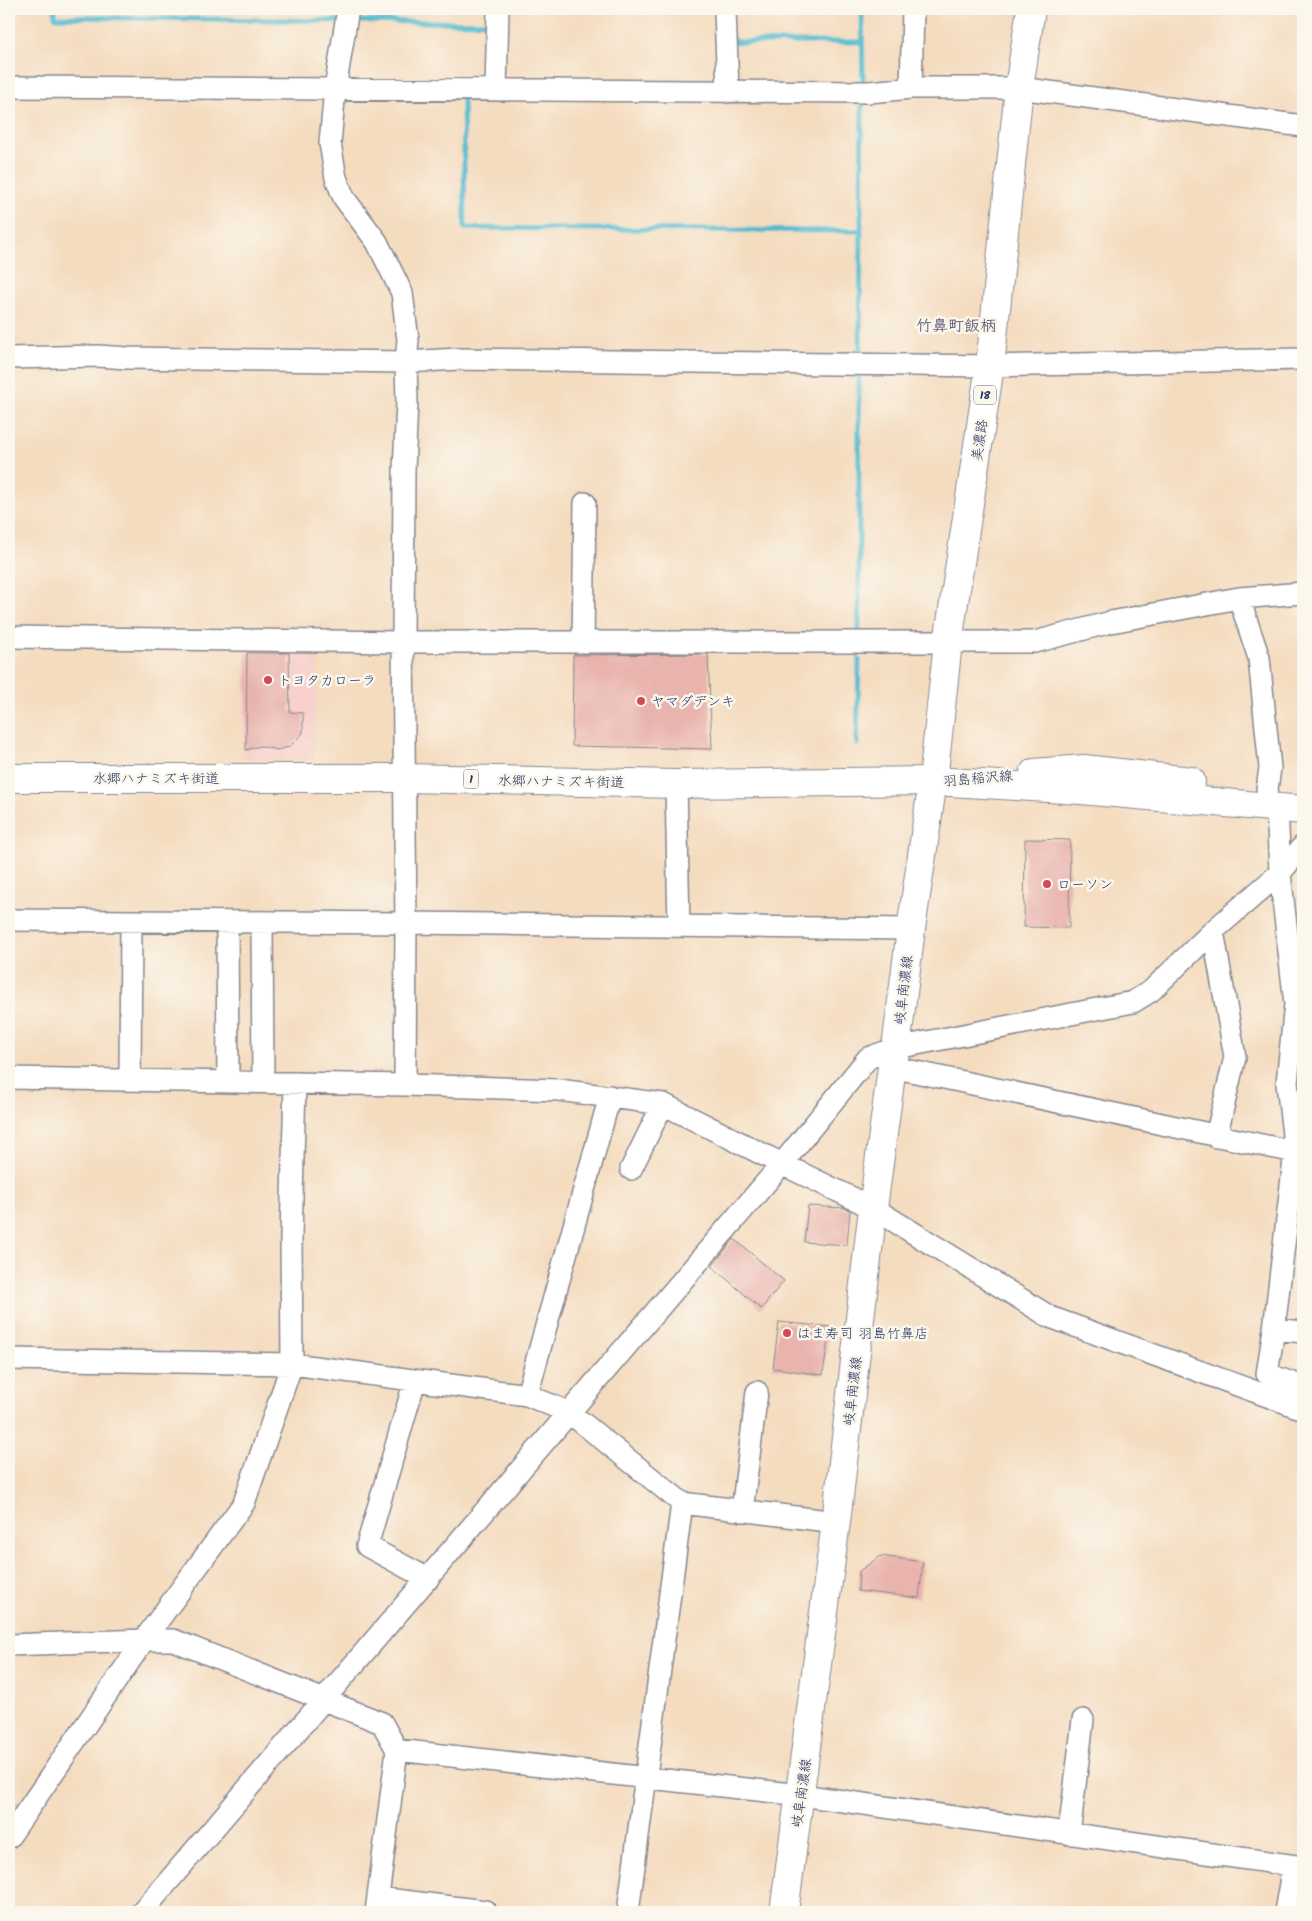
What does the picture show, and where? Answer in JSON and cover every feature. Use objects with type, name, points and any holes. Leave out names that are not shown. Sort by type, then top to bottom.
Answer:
[{"type":"main road","name":"美濃路","points":[[933,781],[948,642],[990,366],[1019,88],[1032,9]]},
{"type":"main road","name":"水郷ハナミズキ街道","points":[[9,778],[405,778],[676,784],[933,781]]},
{"type":"main road","name":"羽島稲沢線","points":[[933,781],[1282,802],[1303,793]]},
{"type":"main road","name":"岐阜南濃線","points":[[784,1912],[836,1522],[873,1208],[933,781]]},
{"type":"street","points":[[348,9],[335,89],[330,142],[336,178],[344,198],[377,242],[402,293],[408,340],[404,471],[403,642],[406,922],[405,1085]]},
{"type":"street","points":[[496,89],[498,9]]},
{"type":"street","points":[[726,9],[728,92]]},
{"type":"street","points":[[911,88],[913,9]]},
{"type":"street","points":[[9,87],[728,92],[869,92],[911,88],[1019,88],[1303,126]]},
{"type":"street","points":[[9,358],[98,356],[406,362],[458,359],[990,366],[1303,359]]},
{"type":"street","points":[[583,641],[585,503]]},
{"type":"street","points":[[9,637],[403,642],[1035,642],[1111,622],[1239,598],[1303,592]]},
{"type":"street","points":[[1239,598],[1259,658],[1270,768],[1282,802],[1280,873],[1295,1004],[1287,1083],[1299,1152],[1267,1374],[1303,1387]]},
{"type":"street","points":[[676,784],[679,926]]},
{"type":"street","points":[[142,1912],[782,1164],[868,1058],[894,1058],[1133,1002],[1151,991],[1213,931],[1280,873],[1303,846]]},
{"type":"street","points":[[9,920],[406,922],[911,929]]},
{"type":"street","points":[[130,1080],[131,921]]},
{"type":"street","points":[[227,922],[228,1081]]},
{"type":"street","points":[[262,922],[263,1082]]},
{"type":"street","points":[[1213,931],[1235,1057],[1216,1137]]},
{"type":"street","points":[[894,1058],[1216,1137],[1299,1152]]},
{"type":"street","points":[[9,1078],[228,1081],[558,1090],[663,1104],[873,1208],[1050,1317],[1303,1409]]},
{"type":"street","points":[[9,1837],[144,1640],[244,1503],[292,1364],[291,1236],[295,1083]]},
{"type":"street","points":[[527,1394],[610,1096]]},
{"type":"street","points":[[631,1169],[663,1104]]},
{"type":"street","points":[[1274,1329],[1303,1332]]},
{"type":"street","points":[[9,1359],[292,1364],[527,1394],[570,1413],[682,1503],[836,1522]]},
{"type":"street","points":[[414,1380],[367,1546],[428,1579]]},
{"type":"street","points":[[742,1511],[757,1392]]},
{"type":"street","points":[[628,1912],[682,1503]]},
{"type":"street","points":[[9,1645],[174,1640],[382,1722],[397,1750],[377,1905],[485,1911]]},
{"type":"street","points":[[1069,1834],[1083,1720]]},
{"type":"street","points":[[397,1750],[801,1795],[1298,1866],[1285,1912]]},
{"type":"shaded area","points":[[245,644],[319,646],[314,759],[243,759]]},
{"type":"building","name":"トヨタカローラ","points":[[247,653],[289,653],[290,712],[303,713],[303,733],[289,747],[277,750],[260,746],[246,750]]},
{"type":"building","name":"ヤマダデンキ","points":[[708,654],[712,749],[572,746],[573,655]]},
{"type":"building","name":"ローソン","points":[[1025,839],[1070,840],[1069,928],[1024,927]]},
{"type":"building","points":[[808,1206],[845,1208],[850,1211],[847,1245],[804,1242]]},
{"type":"building","points":[[734,1239],[784,1281],[761,1309],[712,1266]]},
{"type":"building","points":[[779,1322],[830,1327],[823,1375],[773,1368]]},
{"type":"building","points":[[881,1556],[923,1562],[919,1598],[858,1591],[859,1571]]},
{"type":"waterway","points":[[55,9],[55,17],[341,21]]},
{"type":"waterway","points":[[862,9],[863,81]]},
{"type":"waterway","points":[[355,21],[492,23],[492,21]]},
{"type":"waterway","points":[[733,39],[734,42],[862,42]]},
{"type":"waterway","points":[[463,96],[465,228],[860,231]]},
{"type":"waterway","points":[[860,353],[862,103]]},
{"type":"waterway","points":[[859,371],[859,632]]},
{"type":"waterway","points":[[857,744],[859,660]]},
{"type":"place","name":"トヨタカローラ","points":[[268,680]]},
{"type":"place","name":"ヤマダデンキ","points":[[641,701]]},
{"type":"place","name":"ローソン","points":[[1047,884]]},
{"type":"place","name":"はま寿司 羽島竹鼻店","points":[[787,1333]]},
{"type":"district","name":"竹鼻町飯柄","points":[[956,325]]}]
